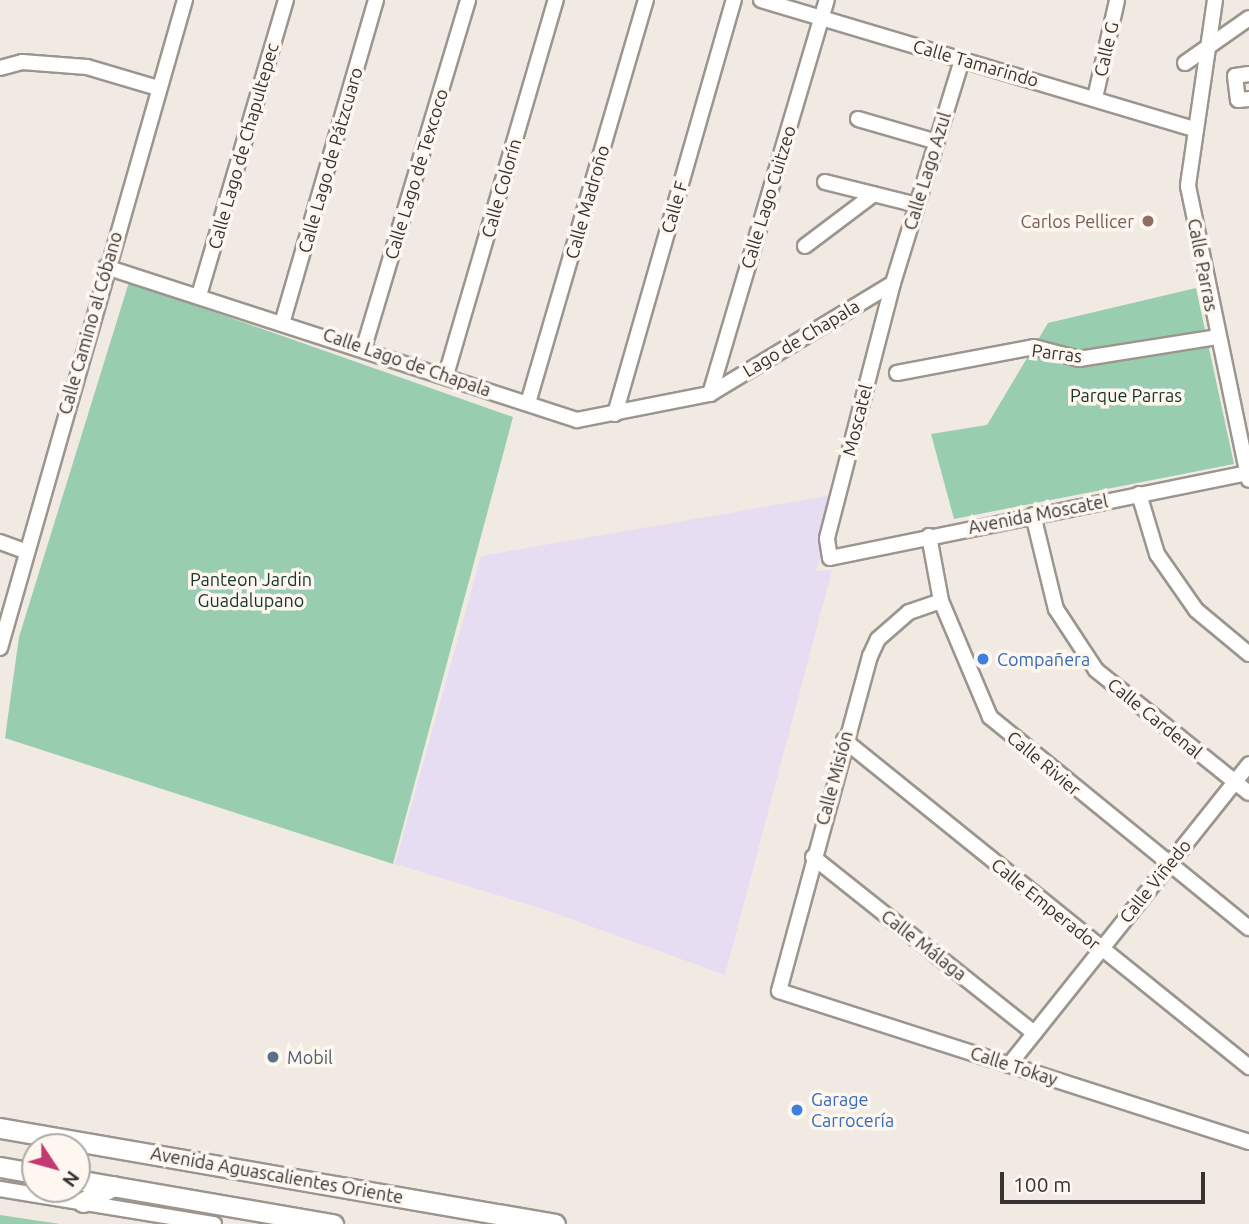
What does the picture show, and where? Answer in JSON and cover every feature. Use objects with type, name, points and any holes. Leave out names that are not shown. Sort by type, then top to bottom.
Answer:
[{"type":"main road","name":"Avenida Aguascalientes Oriente","points":[[0,1128],[555,1224]]},
{"type":"main road","points":[[0,1167],[21,1171]]},
{"type":"main road","points":[[91,1182],[333,1224]]},
{"type":"main road","points":[[91,1198],[113,1186]]},
{"type":"street","name":"Calle Camino al Cóbano","points":[[0,648],[8,611],[106,267],[185,0]]},
{"type":"street","name":"Calle Lago de Chapultepec","points":[[200,292],[286,0]]},
{"type":"street","name":"Calle Lago de Pátzcuaro","points":[[283,320],[376,0]]},
{"type":"street","name":"Calle Lago de Texcoco","points":[[364,348],[468,0]]},
{"type":"street","name":"Calle Colorín","points":[[446,375],[556,0]]},
{"type":"street","name":"Calle Madroño","points":[[528,403],[646,0]]},
{"type":"street","name":"Calle F","points":[[615,414],[734,0]]},
{"type":"street","name":"Calle Tamarindo","points":[[761,0],[1191,128]]},
{"type":"street","name":"Calle Lago Cuitzeo","points":[[710,394],[827,0]]},
{"type":"street","name":"Calle G","points":[[1095,98],[1117,0]]},
{"type":"street","name":"Calle Parras","points":[[1215,0],[1191,128],[1188,186],[1218,337],[1245,448],[1248,476]]},
{"type":"street","points":[[1185,63],[1249,18]]},
{"type":"street","name":"Calle Lago Azul","points":[[892,283],[962,60]]},
{"type":"street","points":[[0,68],[22,62],[87,67],[158,88]]},
{"type":"street","points":[[1249,74],[1235,76],[1238,100],[1249,99]]},
{"type":"street","points":[[858,119],[937,142]]},
{"type":"street","points":[[825,182],[917,205]]},
{"type":"street","points":[[806,246],[874,194]]},
{"type":"street","name":"Calle Lago de Chapala","points":[[106,267],[200,292],[577,420],[710,394]]},
{"type":"street","name":"Lago de Chapala","points":[[710,394],[892,283]]},
{"type":"street","name":"Moscatel","points":[[830,558],[827,538],[892,283]]},
{"type":"street","name":"Parras","points":[[897,373],[1034,347],[1079,359],[1218,337]]},
{"type":"street","name":"Avenida Moscatel","points":[[830,558],[1139,494],[1248,476]]},
{"type":"street","points":[[1139,494],[1157,554],[1196,610],[1249,653]]},
{"type":"street","name":"Calle Cardenal","points":[[1033,515],[1056,609],[1096,670],[1249,793]]},
{"type":"street","name":"Calle Rivier","points":[[929,536],[941,601],[990,717],[1249,928]]},
{"type":"street","points":[[0,542],[25,551]]},
{"type":"street","points":[[0,597],[8,611]]},
{"type":"street","name":"Calle Misión","points":[[779,991],[844,740],[878,639],[909,612],[941,601]]},
{"type":"street","name":"Calle Emperador","points":[[844,740],[1249,1068]]},
{"type":"street","name":"Calle Viñedo","points":[[1009,1065],[1249,764]]},
{"type":"street","name":"Calle Málaga","points":[[813,858],[1034,1033]]},
{"type":"street","name":"Calle Tokay","points":[[779,991],[1249,1142]]},
{"type":"street","points":[[0,1189],[21,1192]]},
{"type":"street","points":[[89,1203],[214,1224]]},
{"type":"shaded area","points":[[839,494],[816,571],[832,570],[725,975],[546,910],[395,864],[481,556]]},
{"type":"green space","name":"Panteon Jardin Guadalupano","points":[[129,282],[513,417],[393,864],[5,738],[19,637]]},
{"type":"green space","name":"Parque Parras","points":[[1196,288],[1234,464],[954,519],[931,434],[987,425],[1048,323]]},
{"type":"green space","points":[[0,1215],[60,1224],[0,1224]]},
{"type":"place","name":"Carlos Pellicer","points":[[1148,221]]},
{"type":"place","name":"Compañera","points":[[983,659]]},
{"type":"place","name":"Mobil","points":[[273,1057]]},
{"type":"place","name":"Garage Carrocería","points":[[797,1110]]}]
